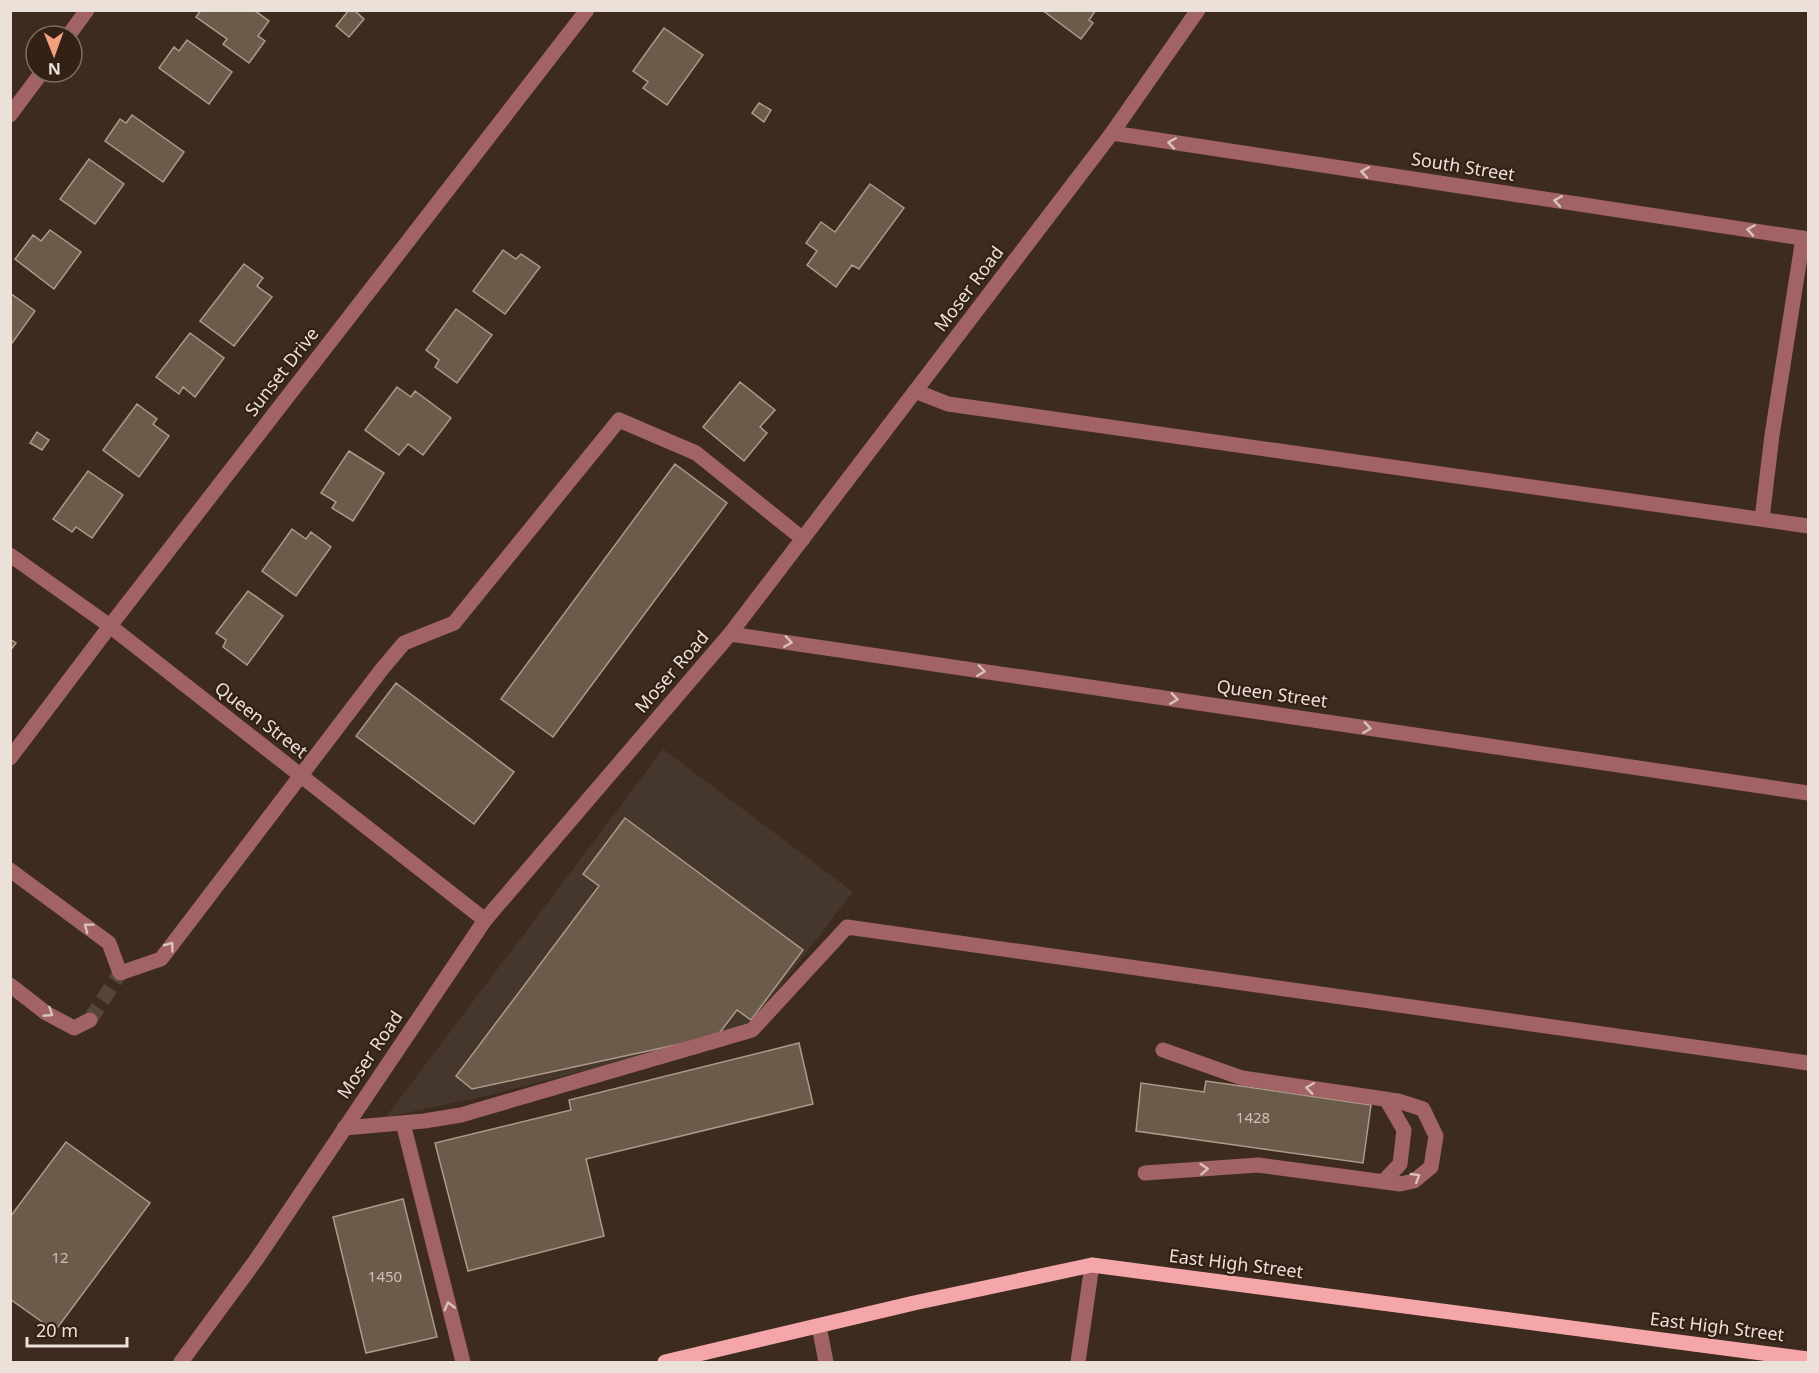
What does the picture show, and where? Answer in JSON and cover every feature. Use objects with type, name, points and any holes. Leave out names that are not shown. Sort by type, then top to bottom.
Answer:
[{"type":"main road","name":"East High Street","points":[[665,1362],[914,1303],[1092,1265],[1809,1359]]},
{"type":"street","points":[[77,24],[87,10]]},
{"type":"street","name":"Sunset Drive","points":[[10,758],[586,10]]},
{"type":"street","name":"Moser Road","points":[[181,1362],[256,1260],[485,920],[730,634],[1112,133],[1198,10]]},
{"type":"street","points":[[10,115],[33,84]]},
{"type":"street","name":"South Street","points":[[1112,133],[1806,238]]},
{"type":"street","points":[[1762,519],[1772,435],[1806,238]]},
{"type":"street","points":[[915,391],[948,404],[1809,526]]},
{"type":"street","points":[[10,870],[109,944],[120,973],[161,959],[382,669],[405,643],[454,623],[619,420],[696,453],[803,539]]},
{"type":"street","name":"Queen Street","points":[[10,555],[110,626],[485,920]]},
{"type":"street","name":"Queen Street","points":[[730,634],[1809,793]]},
{"type":"street","points":[[344,1128],[461,1115],[752,1030],[847,927],[1809,1063]]},
{"type":"street","points":[[10,986],[46,1013],[74,1028],[90,1020]]},
{"type":"street","points":[[1145,1173],[1258,1165],[1400,1184],[1414,1182],[1431,1167],[1436,1136],[1423,1109],[1398,1101],[1242,1078],[1163,1050]]},
{"type":"street","points":[[1383,1182],[1400,1164],[1404,1130],[1386,1099]]},
{"type":"street","points":[[403,1123],[463,1362]]},
{"type":"street","points":[[1078,1362],[1092,1265]]},
{"type":"street","points":[[819,1326],[826,1362]]},
{"type":"shaded area","points":[[663,749],[853,892],[748,1029],[478,1098],[386,1117]]},
{"type":"building","points":[[201,10],[254,10],[269,21],[258,36],[265,41],[249,63],[223,44],[227,39],[196,17]]},
{"type":"building","points":[[349,10],[354,10],[364,19],[349,37],[336,26]]},
{"type":"building","points":[[1042,10],[1096,10],[1089,20],[1093,23],[1081,39]]},
{"type":"building","points":[[664,28],[703,55],[667,105],[643,88],[648,82],[633,71]]},
{"type":"building","points":[[187,40],[232,72],[209,104],[159,68],[174,47],[179,51]]},
{"type":"building","points":[[759,103],[771,110],[764,122],[752,113]]},
{"type":"building","points":[[132,115],[184,152],[163,182],[105,141],[120,119],[126,123]]},
{"type":"building","points":[[89,159],[124,184],[95,224],[60,199]]},
{"type":"building","points":[[870,184],[904,208],[859,269],[852,265],[836,287],[807,265],[817,251],[806,243],[821,222],[835,232]]},
{"type":"building","points":[[50,230],[81,252],[54,289],[15,259],[33,235],[41,241]]},
{"type":"building","points":[[503,250],[516,259],[521,254],[540,267],[505,314],[473,291]]},
{"type":"building","points":[[244,264],[263,278],[257,286],[272,297],[234,346],[200,321]]},
{"type":"building","points":[[10,293],[35,311],[10,346]]},
{"type":"building","points":[[456,309],[492,335],[457,383],[435,367],[439,360],[426,350]]},
{"type":"building","points":[[190,333],[224,358],[195,397],[183,387],[179,394],[156,377]]},
{"type":"building","points":[[740,382],[775,410],[760,427],[767,433],[744,461],[703,427]]},
{"type":"building","points":[[397,387],[411,397],[415,391],[451,418],[423,455],[408,444],[399,455],[365,430]]},
{"type":"building","points":[[137,404],[157,419],[153,424],[169,436],[139,477],[103,450]]},
{"type":"building","points":[[37,432],[49,440],[42,450],[30,443]]},
{"type":"building","points":[[349,451],[384,473],[353,521],[332,508],[336,502],[321,493]]},
{"type":"building","points":[[675,464],[727,503],[553,737],[501,699]]},
{"type":"building","points":[[88,471],[123,495],[92,538],[76,527],[72,532],[53,519]]},
{"type":"building","points":[[292,529],[306,539],[311,532],[331,547],[296,596],[262,571]]},
{"type":"building","points":[[248,591],[283,616],[247,665],[223,647],[226,640],[216,633]]},
{"type":"building","points":[[10,639],[16,643],[10,651]]},
{"type":"building","points":[[396,683],[514,772],[474,824],[356,736]]},
{"type":"building","points":[[625,818],[803,950],[751,1020],[737,1010],[717,1036],[472,1089],[456,1076],[599,886],[583,874]]},
{"type":"building","points":[[799,1043],[813,1104],[586,1159],[604,1236],[468,1271],[435,1143],[571,1110],[569,1100]]},
{"type":"building","points":[[1206,1081],[1371,1105],[1363,1163],[1136,1131],[1141,1083],[1204,1092]]},
{"type":"building","points":[[66,1142],[150,1203],[55,1331],[10,1299],[10,1217]]},
{"type":"building","points":[[403,1199],[437,1337],[366,1353],[333,1217]]},
{"type":"tunnel","points":[[90,1020],[120,973]]}]
